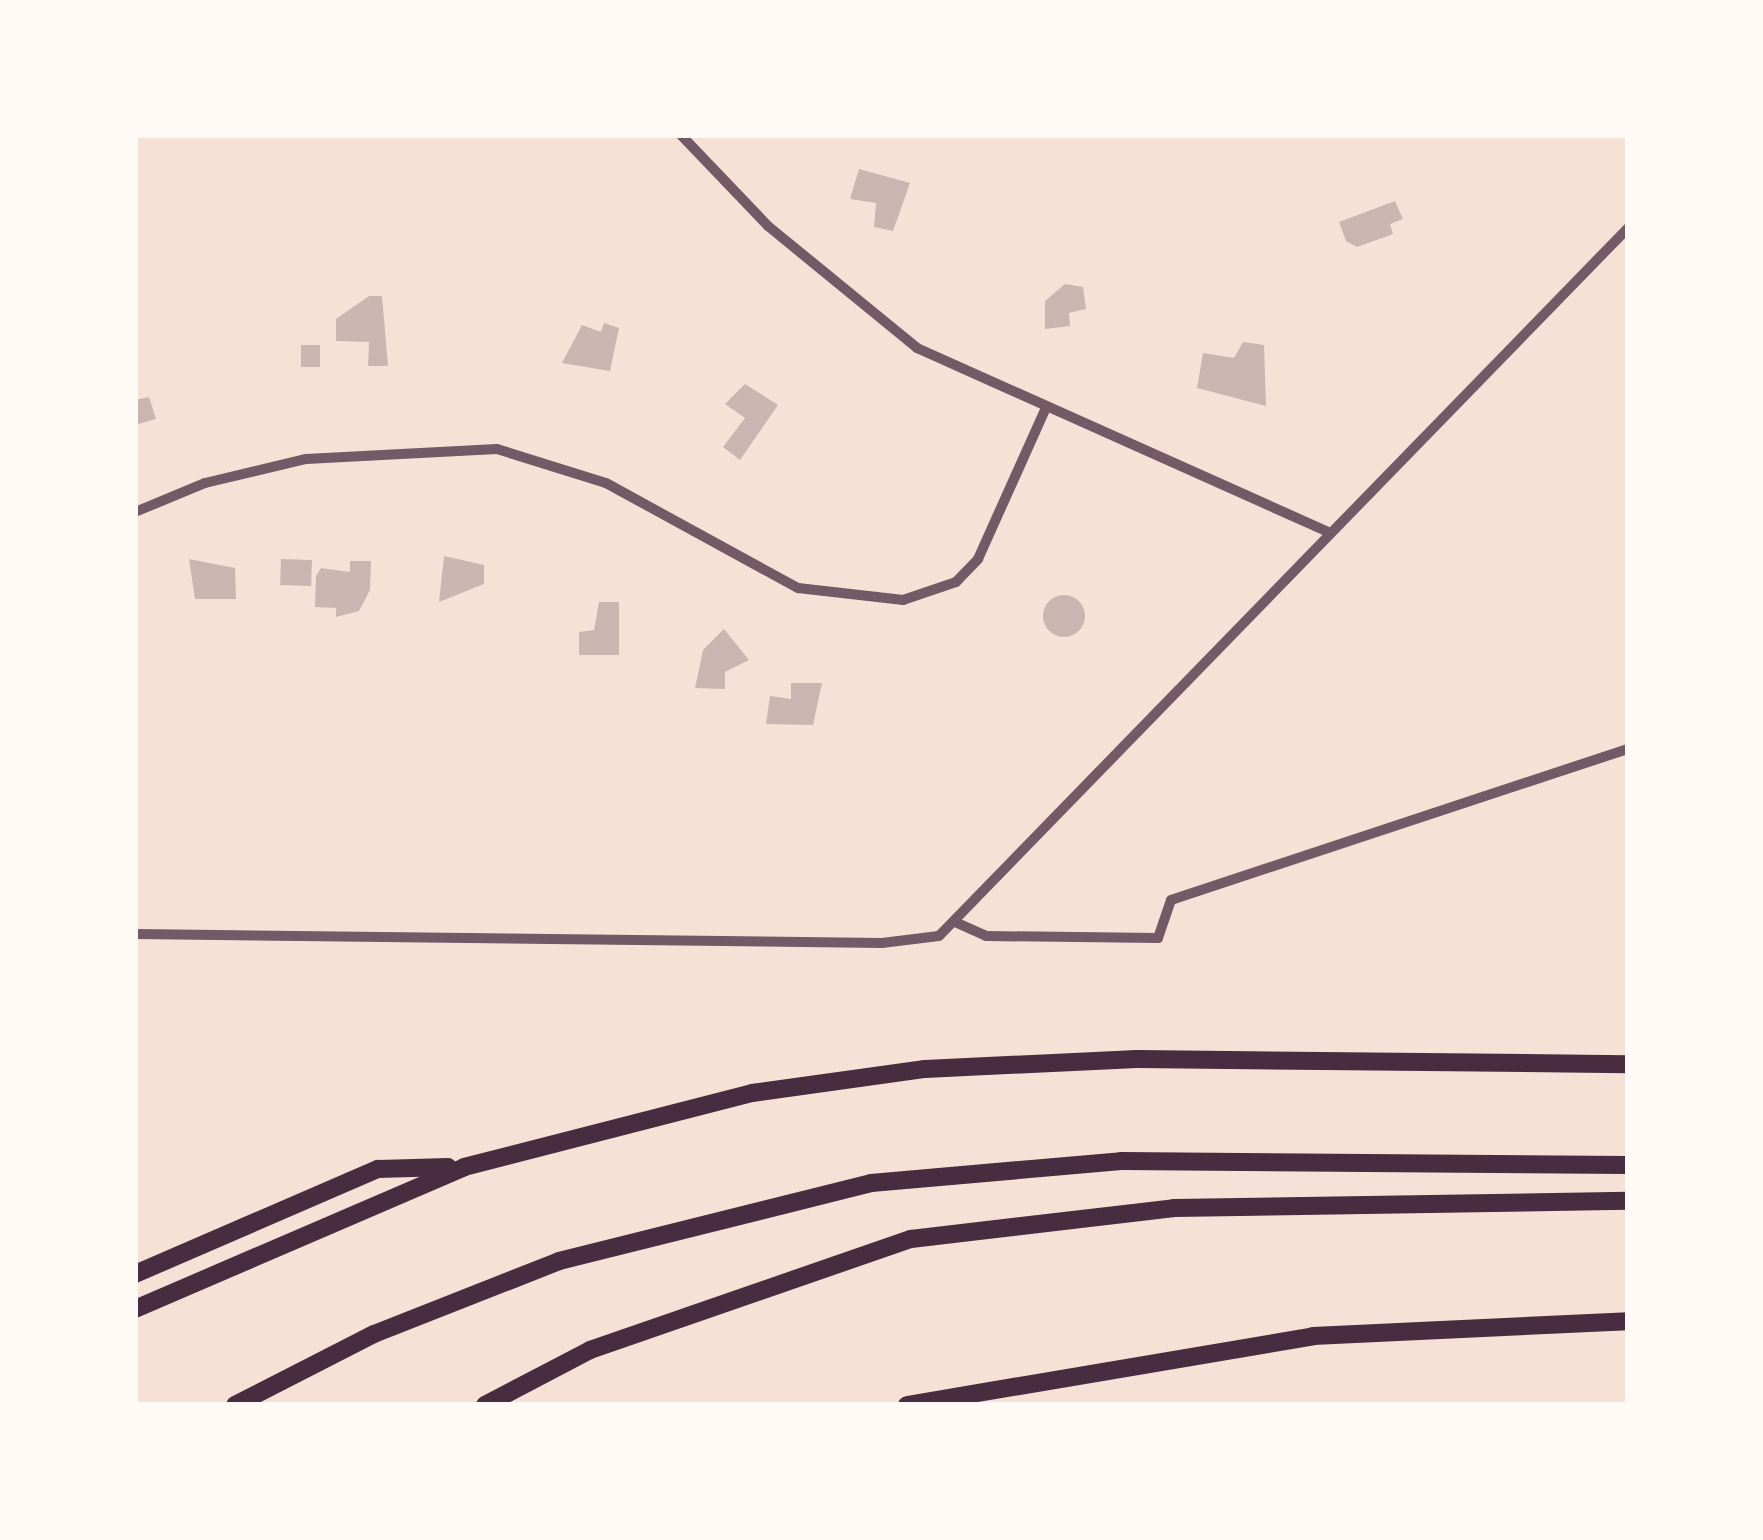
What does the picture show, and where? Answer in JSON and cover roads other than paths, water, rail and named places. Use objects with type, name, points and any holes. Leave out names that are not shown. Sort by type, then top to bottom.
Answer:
[{"type":"highway","points":[[135,1309],[464,1167],[648,1113],[926,1069],[1137,1059],[1628,1064]]},
{"type":"highway","points":[[235,1405],[374,1334],[559,1260],[871,1183],[1121,1161],[1628,1165]]},
{"type":"highway","points":[[135,1274],[378,1169],[464,1167]]},
{"type":"highway","points":[[485,1405],[590,1350],[911,1238],[1174,1208],[1628,1200]]},
{"type":"highway","points":[[907,1405],[1313,1336],[1628,1322]]},
{"type":"highway","points":[[945,1405],[1040,1380]]},
{"type":"street","points":[[681,135],[718,180],[878,323],[1045,410],[1331,532]]},
{"type":"street","points":[[135,934],[906,943],[955,922],[1628,228]]},
{"type":"street","points":[[135,512],[296,460],[497,449],[606,483],[798,588],[903,600],[956,582],[978,559],[1045,410]]},
{"type":"street","points":[[955,922],[986,936],[1158,938],[1172,900],[1628,749]]}]
